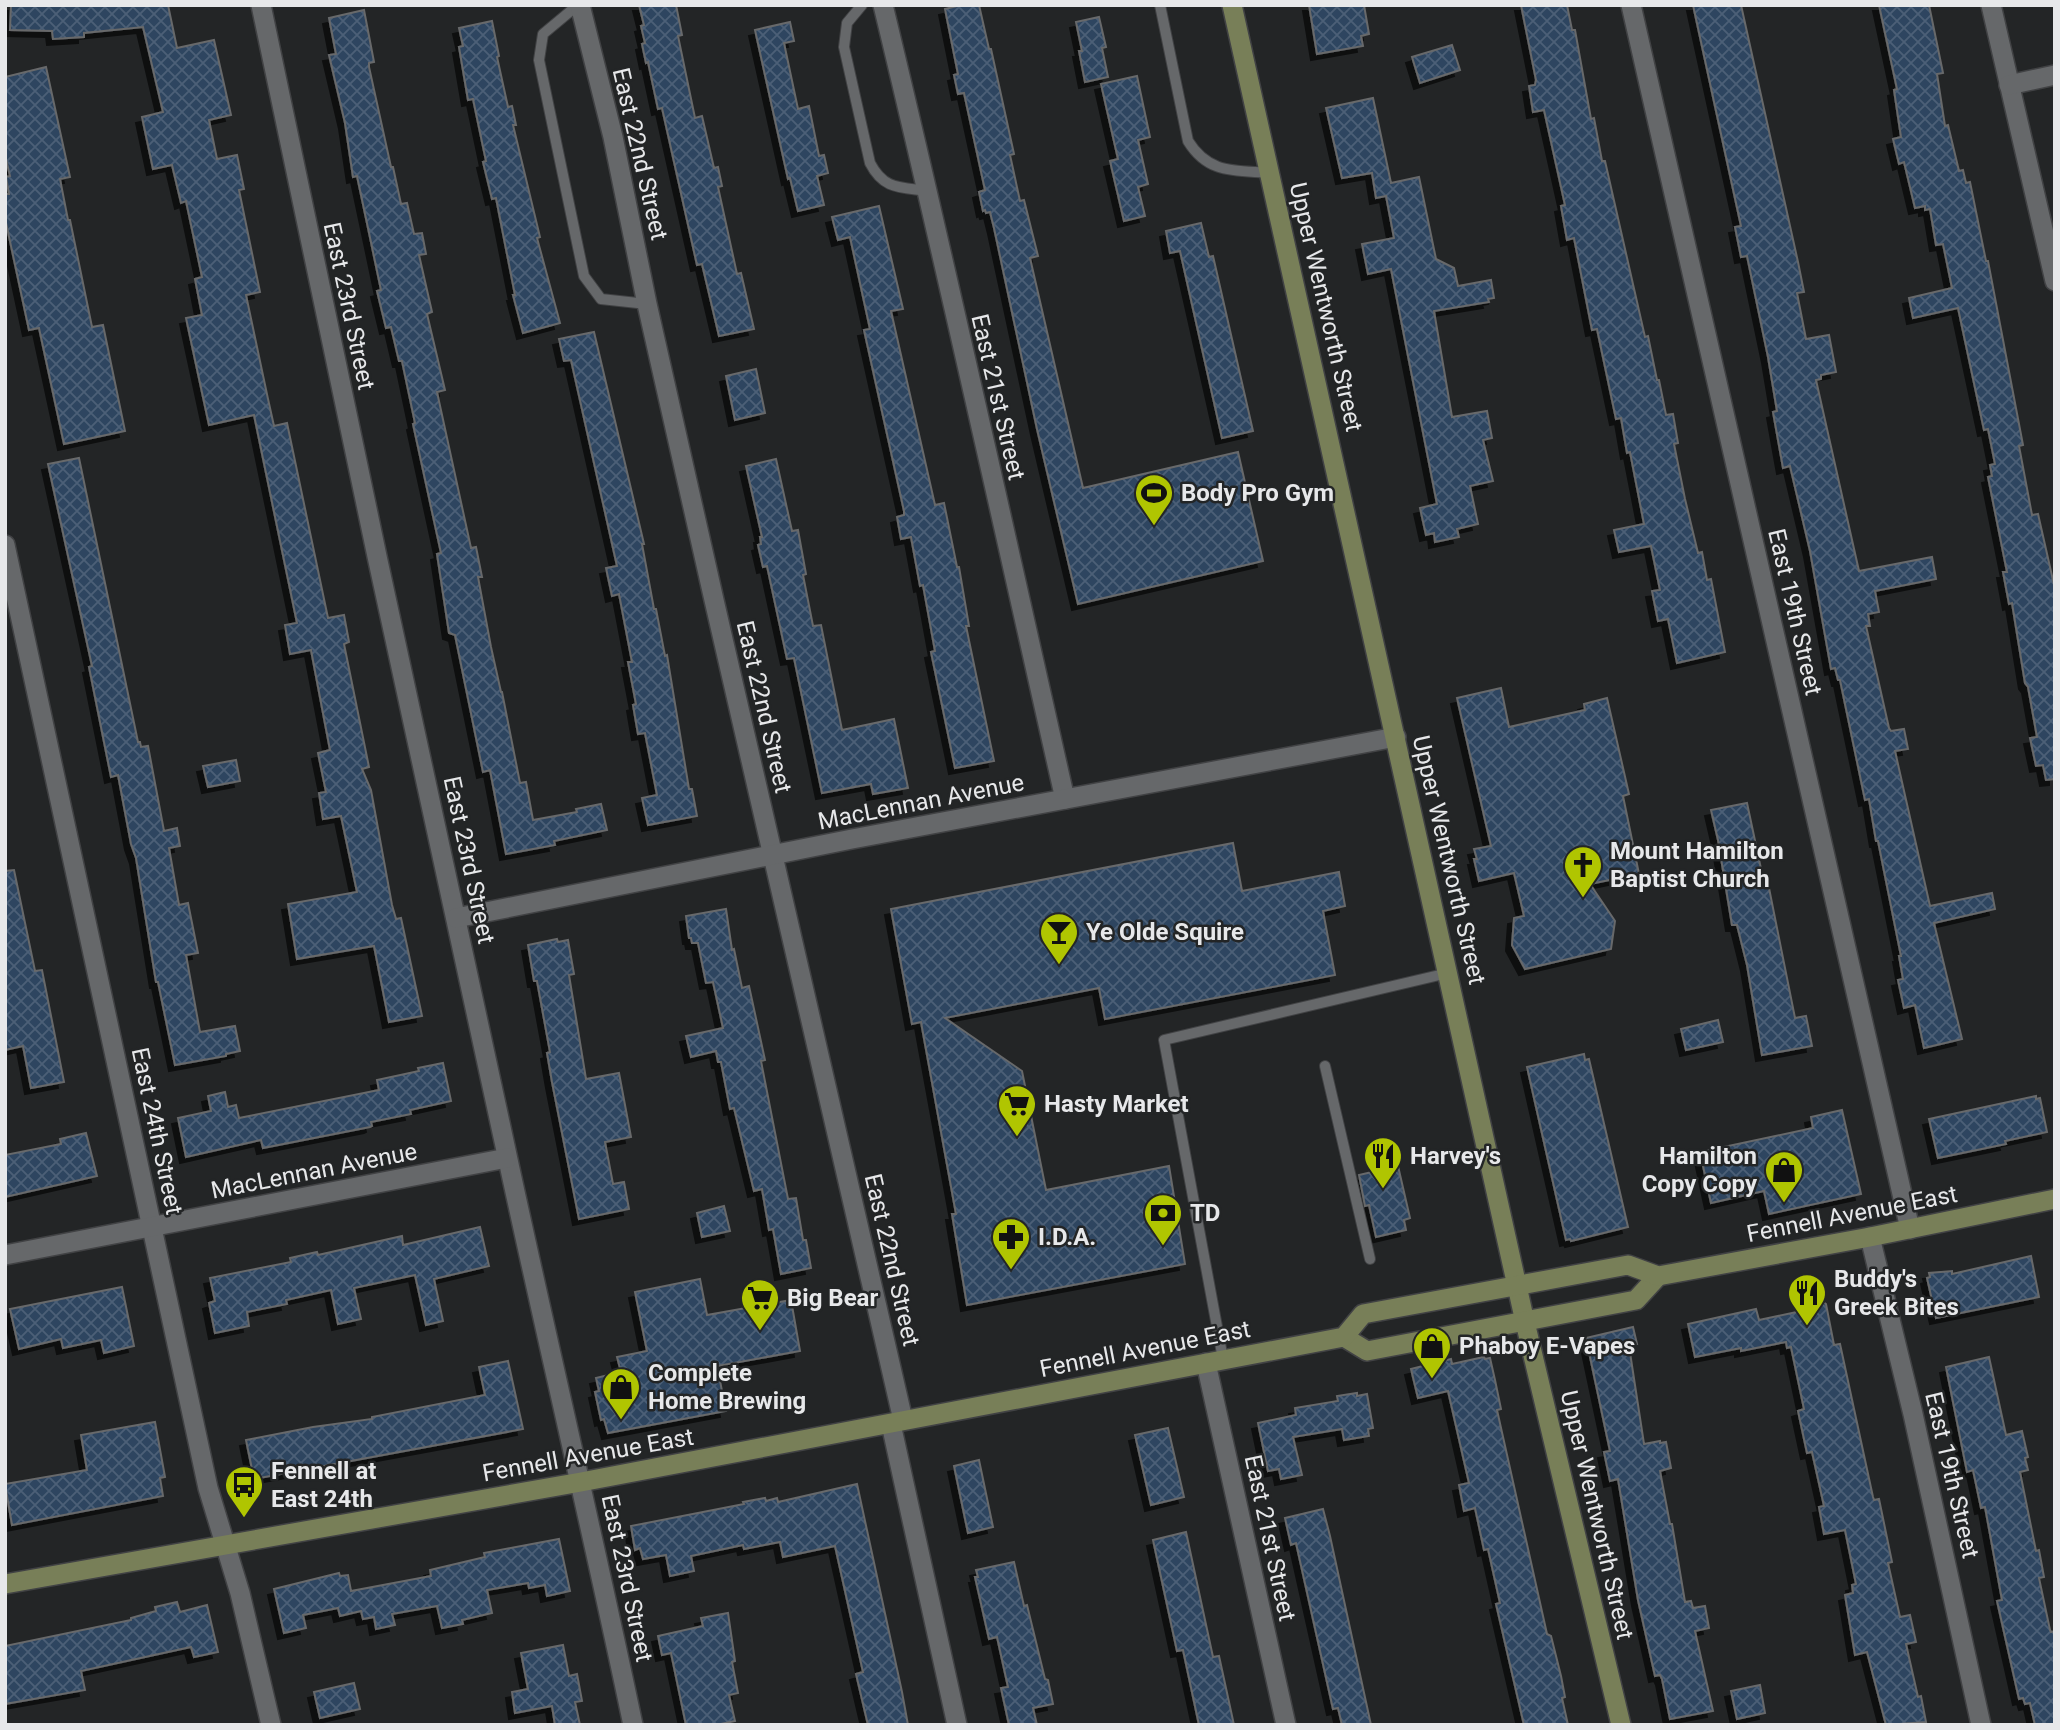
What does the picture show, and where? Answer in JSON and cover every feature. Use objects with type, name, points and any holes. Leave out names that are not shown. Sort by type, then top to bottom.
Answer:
[{"type":"main road","name":"Upper Wentworth Street","points":[[1232,5],[1525,1322],[1621,1725]]},
{"type":"main road","name":"Fennell Avenue East","points":[[5,1584],[581,1482],[1343,1336],[1363,1314],[1628,1265],[1658,1276],[2055,1199]]},
{"type":"main road","points":[[1343,1336],[1367,1351],[1525,1322],[1636,1300],[1658,1276]]},
{"type":"street","name":"East 23rd Street","points":[[261,5],[507,1158],[633,1725]]},
{"type":"street","name":"East 21st Street","points":[[883,5],[928,191],[948,290],[1065,799]]},
{"type":"street","name":"East 19th Street","points":[[1632,5],[1910,1229]]},
{"type":"street","points":[[1991,5],[2055,281]]},
{"type":"street","name":"East 22nd Street","points":[[581,7],[613,137],[647,304],[774,855],[897,1422],[957,1725]]},
{"type":"street","points":[[2010,85],[2055,75]]},
{"type":"street","name":"East 24th Street","points":[[5,545],[208,1488],[240,1593],[271,1725]]},
{"type":"street","name":"MacLennan Avenue","points":[[456,918],[1396,737]]},
{"type":"street","name":"MacLennan Avenue","points":[[5,1255],[507,1158]]},
{"type":"street","name":"East 19th Street","points":[[1870,1237],[1913,1413],[1982,1725]]},
{"type":"street","name":"East 21st Street","points":[[1215,1361],[1286,1725]]},
{"type":"lane","points":[[862,5],[847,23],[844,47],[870,163],[878,177],[891,186],[928,191]]},
{"type":"lane","points":[[1160,5],[1188,141],[1196,154],[1217,169],[1271,173]]},
{"type":"lane","points":[[581,7],[573,9],[543,34],[539,60],[584,276],[601,299],[647,304]]},
{"type":"lane","points":[[1215,1361],[1164,1040],[1449,973]]},
{"type":"lane","points":[[1325,1066],[1370,1259]]},
{"type":"building","points":[[11,5],[168,5],[177,48],[214,40],[231,115],[209,120],[217,159],[237,155],[244,189],[239,190],[260,292],[246,295],[268,399],[274,426],[287,423],[328,618],[344,615],[349,642],[344,644],[369,767],[362,769],[371,790],[392,905],[396,919],[401,918],[422,1016],[389,1022],[374,946],[297,959],[288,904],[357,892],[341,816],[323,819],[319,793],[326,792],[318,753],[330,750],[311,650],[290,654],[285,625],[297,623],[254,415],[209,425],[186,318],[202,315],[195,279],[202,277],[186,201],[181,203],[172,165],[153,169],[142,117],[163,112],[143,27],[84,33],[84,37],[53,39],[52,31],[10,30]]},
{"type":"building","points":[[639,5],[676,5],[682,35],[678,36],[695,118],[702,116],[714,168],[718,167],[722,186],[718,187],[737,274],[741,273],[754,329],[719,336],[702,264],[697,265],[662,108],[658,109],[648,62],[646,63],[641,26],[644,25]]},
{"type":"building","points":[[961,5],[979,5],[991,49],[1014,154],[1010,155],[1020,201],[1024,200],[1038,256],[1030,258],[1083,488],[1238,452],[1263,561],[1078,604],[994,228],[990,212],[983,211],[979,192],[985,190],[964,93],[958,94],[954,75],[958,74],[945,9]]},
{"type":"building","points":[[1309,5],[1364,5],[1369,34],[1361,36],[1363,46],[1317,54]]},
{"type":"building","points":[[1521,5],[1567,5],[1572,30],[1575,30],[1591,119],[1594,118],[1602,161],[1605,161],[1645,337],[1648,336],[1666,415],[1673,414],[1678,443],[1674,444],[1685,499],[1698,553],[1702,552],[1707,580],[1711,579],[1725,652],[1677,663],[1668,619],[1658,621],[1652,591],[1660,590],[1651,546],[1619,552],[1614,530],[1644,524],[1621,418],[1616,419],[1597,329],[1592,330],[1574,238],[1567,240],[1561,206],[1565,205],[1544,110],[1533,112],[1529,86],[1535,85],[1536,80]]},
{"type":"building","points":[[1693,5],[1741,5],[1804,292],[1797,293],[1806,339],[1829,335],[1836,372],[1821,375],[1821,379],[1816,380],[1859,571],[1932,557],[1936,579],[1875,591],[1879,612],[1868,614],[1870,626],[1866,626],[1889,728],[1891,731],[1904,729],[1908,749],[1895,751],[1930,906],[1992,893],[1995,909],[1934,923],[1962,1039],[1924,1048],[1915,1005],[1904,1008],[1898,980],[1903,979],[1901,956],[1878,841],[1869,799],[1865,800],[1840,680],[1835,668],[1831,669],[1810,551],[1790,466],[1783,468],[1773,412],[1777,411],[1768,357],[1747,256],[1741,257],[1735,227],[1741,226]]},
{"type":"building","points":[[1879,5],[1929,5],[1943,73],[1937,74],[1945,126],[1948,125],[1959,171],[1963,170],[1966,183],[1970,182],[1988,261],[2023,445],[2019,446],[2032,515],[2038,514],[2055,589],[2055,779],[2046,780],[2043,765],[2036,766],[2030,738],[2037,737],[2012,603],[2009,604],[2003,572],[2007,572],[1988,477],[1992,476],[1990,465],[1995,464],[1988,429],[1984,430],[1958,308],[1913,318],[1909,298],[1952,288],[1943,244],[1936,245],[1930,209],[1925,210],[1925,206],[1915,208],[1904,162],[1899,164],[1893,139],[1901,137],[1894,90],[1897,89]]},
{"type":"building","points":[[364,10],[374,62],[369,63],[369,67],[391,167],[401,204],[407,203],[414,234],[422,233],[426,254],[419,255],[432,312],[427,314],[445,390],[437,392],[471,548],[476,547],[482,577],[478,577],[491,647],[520,783],[526,782],[533,820],[577,812],[576,809],[601,804],[607,830],[554,841],[555,845],[506,854],[490,770],[483,772],[455,635],[449,633],[437,554],[441,553],[413,424],[415,423],[402,361],[399,361],[391,327],[386,328],[377,291],[381,290],[357,176],[353,177],[345,123],[329,55],[336,54],[329,18]]},
{"type":"building","points":[[1099,17],[1106,47],[1102,48],[1108,77],[1085,82],[1076,22]]},
{"type":"building","points":[[492,21],[508,107],[512,106],[516,125],[513,125],[540,237],[537,238],[560,323],[523,333],[513,295],[496,198],[492,199],[473,99],[468,100],[459,47],[463,46],[459,28]]},
{"type":"building","points":[[790,22],[794,41],[784,43],[798,109],[809,106],[819,156],[824,155],[828,173],[817,176],[824,205],[798,211],[790,178],[788,179],[755,30]]},
{"type":"building","points":[[1452,45],[1460,70],[1420,83],[1412,57]]},
{"type":"building","points":[[46,67],[70,177],[60,179],[68,220],[92,327],[103,325],[125,431],[64,444],[39,328],[29,330],[5,218],[5,194],[9,194],[6,177],[10,176],[5,155],[5,77]]},
{"type":"building","points":[[1137,76],[1150,137],[1138,140],[1148,184],[1138,187],[1145,216],[1124,221],[1110,161],[1118,159],[1101,84]]},
{"type":"building","points":[[1373,98],[1391,183],[1419,177],[1436,259],[1454,268],[1458,286],[1491,280],[1494,298],[1488,299],[1489,302],[1434,311],[1452,417],[1487,411],[1492,438],[1483,440],[1493,481],[1470,486],[1478,524],[1457,529],[1459,537],[1435,542],[1434,533],[1426,535],[1420,508],[1437,504],[1391,269],[1368,274],[1362,244],[1394,238],[1386,196],[1376,198],[1372,173],[1342,178],[1326,108]]},
{"type":"building","points":[[879,206],[903,309],[891,311],[935,505],[944,503],[959,567],[969,626],[966,626],[994,761],[955,768],[931,652],[935,651],[923,585],[920,586],[911,537],[901,539],[897,517],[904,515],[904,511],[864,330],[870,329],[850,237],[838,240],[832,217]]},
{"type":"building","points":[[1201,223],[1209,257],[1213,256],[1253,431],[1222,438],[1180,251],[1170,253],[1166,231]]},
{"type":"building","points":[[594,332],[644,544],[654,609],[665,656],[667,655],[689,789],[692,789],[697,816],[648,825],[642,798],[657,795],[645,733],[638,734],[633,705],[636,704],[628,662],[632,662],[619,594],[612,596],[606,568],[617,566],[571,360],[564,361],[559,339]]},
{"type":"building","points":[[756,369],[765,413],[735,420],[726,376]]},
{"type":"building","points":[[79,458],[138,742],[141,747],[148,746],[164,831],[177,828],[180,846],[169,848],[179,905],[188,903],[198,953],[186,955],[200,1032],[235,1026],[240,1051],[226,1056],[175,1065],[156,982],[136,858],[118,775],[111,777],[89,667],[92,666],[48,464]]},
{"type":"building","points":[[776,459],[792,531],[798,530],[813,626],[821,625],[842,730],[894,719],[908,788],[873,794],[871,784],[822,793],[794,658],[787,659],[767,566],[763,567],[758,545],[761,544],[762,537],[746,466]]},
{"type":"building","points":[[1501,688],[1509,727],[1585,710],[1584,704],[1607,698],[1629,794],[1623,796],[1639,874],[1590,884],[1615,921],[1611,949],[1525,969],[1512,945],[1514,918],[1524,916],[1514,873],[1479,881],[1474,849],[1491,846],[1457,698]]},
{"type":"building","points":[[236,760],[240,781],[208,787],[203,766]]},
{"type":"building","points":[[1747,803],[1764,883],[1768,883],[1795,1018],[1806,1016],[1812,1046],[1762,1055],[1747,965],[1737,925],[1732,925],[1711,810]]},
{"type":"building","points":[[1233,843],[1242,891],[1339,872],[1345,906],[1323,911],[1335,975],[1105,1019],[1099,988],[945,1018],[1022,1071],[1046,1190],[1169,1166],[1185,1264],[967,1305],[952,1214],[956,1214],[921,1022],[912,1024],[891,909]]},
{"type":"building","points":[[14,870],[35,971],[42,970],[64,1082],[31,1088],[23,1046],[5,1050],[5,871]]},
{"type":"building","points":[[726,909],[732,950],[734,949],[742,988],[749,986],[765,1060],[761,1061],[788,1199],[796,1198],[811,1268],[781,1274],[773,1229],[769,1230],[762,1189],[754,1191],[734,1108],[730,1109],[721,1062],[718,1062],[716,1051],[691,1057],[686,1036],[723,1028],[713,982],[706,983],[698,943],[692,943],[689,938],[686,916]]},
{"type":"building","points":[[557,939],[558,942],[568,940],[574,974],[569,975],[586,1079],[619,1073],[631,1137],[605,1142],[613,1184],[624,1182],[629,1209],[579,1219],[552,1082],[547,1053],[550,1052],[537,981],[534,981],[528,945]]},
{"type":"building","points":[[1718,1020],[1723,1042],[1686,1050],[1681,1029]]},
{"type":"building","points":[[1584,1054],[1585,1060],[1589,1059],[1628,1227],[1571,1241],[1566,1240],[1527,1067]]},
{"type":"building","points":[[443,1063],[451,1101],[410,1110],[411,1114],[371,1122],[370,1127],[263,1148],[261,1140],[186,1157],[178,1118],[211,1111],[208,1096],[225,1092],[228,1107],[236,1105],[239,1118],[379,1090],[377,1080]]},
{"type":"building","points":[[2036,1096],[2036,1099],[2040,1098],[2047,1132],[2005,1141],[2006,1144],[1938,1158],[1929,1119]]},
{"type":"building","points":[[1842,1110],[1861,1194],[1769,1214],[1764,1191],[1711,1203],[1700,1152],[1813,1128],[1811,1117]]},
{"type":"building","points":[[86,1133],[97,1176],[5,1197],[5,1155],[61,1144],[60,1139]]},
{"type":"building","name":"Harvey's","points":[[1398,1166],[1410,1218],[1404,1220],[1406,1230],[1376,1237],[1369,1205],[1365,1206],[1359,1175]]},
{"type":"building","points":[[724,1206],[730,1231],[702,1237],[697,1213]]},
{"type":"building","points":[[480,1227],[489,1266],[434,1279],[443,1321],[426,1325],[415,1275],[354,1288],[361,1319],[338,1324],[331,1290],[286,1300],[287,1304],[247,1312],[249,1326],[215,1333],[209,1303],[215,1301],[210,1278],[291,1262],[290,1258],[317,1252],[318,1255],[402,1236],[403,1245]]},
{"type":"building","points":[[2031,1256],[2039,1297],[1936,1318],[1927,1278],[1930,1277],[1929,1273],[1952,1271],[1952,1274]]},
{"type":"building","points":[[700,1279],[707,1315],[791,1300],[800,1351],[717,1366],[726,1411],[608,1433],[604,1419],[601,1420],[595,1392],[599,1391],[596,1378],[621,1372],[617,1357],[647,1351],[635,1292]]},
{"type":"building","points":[[122,1287],[134,1346],[104,1353],[101,1340],[63,1348],[61,1339],[19,1349],[10,1309]]},
{"type":"building","points":[[1819,1299],[1826,1304],[1834,1345],[1840,1344],[1873,1497],[1874,1500],[1879,1499],[1892,1562],[1888,1563],[1900,1617],[1910,1615],[1916,1642],[1906,1644],[1926,1722],[1886,1725],[1867,1652],[1855,1655],[1845,1595],[1853,1593],[1852,1585],[1856,1584],[1845,1530],[1824,1534],[1819,1507],[1824,1506],[1812,1452],[1807,1453],[1798,1411],[1804,1409],[1791,1347],[1787,1348],[1786,1342],[1695,1357],[1688,1324],[1756,1309],[1759,1320],[1806,1310],[1805,1302]]},
{"type":"building","points":[[1633,1327],[1637,1344],[1629,1346],[1644,1444],[1666,1442],[1671,1468],[1660,1471],[1685,1602],[1691,1601],[1693,1608],[1705,1606],[1709,1628],[1695,1631],[1713,1711],[1670,1719],[1662,1679],[1660,1675],[1655,1676],[1638,1600],[1618,1479],[1610,1481],[1604,1452],[1610,1451],[1586,1338]]},
{"type":"building","points":[[1989,1357],[2006,1435],[2022,1431],[2028,1457],[2025,1458],[2028,1470],[2020,1472],[2036,1551],[2039,1550],[2044,1577],[2039,1578],[2050,1630],[2055,1631],[2055,1725],[2035,1725],[2030,1703],[2025,1704],[2023,1698],[2019,1699],[1997,1601],[2002,1600],[1985,1507],[1981,1508],[1973,1470],[1967,1472],[1946,1367]]},
{"type":"building","points":[[1490,1358],[1501,1409],[1497,1410],[1547,1634],[1551,1636],[1561,1676],[1565,1697],[1562,1698],[1568,1725],[1524,1725],[1496,1604],[1500,1603],[1488,1549],[1484,1550],[1475,1508],[1464,1511],[1459,1485],[1469,1483],[1448,1391],[1418,1398],[1411,1369],[1451,1359],[1452,1364]]},
{"type":"building","points":[[508,1361],[523,1429],[254,1479],[246,1440],[372,1419],[485,1395],[479,1367]]},
{"type":"building","points":[[1357,1393],[1357,1396],[1367,1394],[1373,1428],[1368,1429],[1369,1436],[1344,1440],[1342,1429],[1293,1437],[1302,1475],[1281,1479],[1279,1469],[1268,1471],[1258,1423],[1296,1415],[1295,1408],[1338,1401],[1337,1396]]},
{"type":"building","points":[[155,1422],[165,1477],[160,1478],[163,1496],[12,1525],[5,1484],[87,1470],[81,1435]]},
{"type":"building","points":[[1168,1428],[1184,1497],[1151,1505],[1135,1435]]},
{"type":"building","points":[[979,1460],[993,1527],[968,1533],[954,1466]]},
{"type":"building","points":[[857,1484],[908,1725],[868,1725],[856,1674],[863,1672],[835,1546],[783,1557],[780,1542],[744,1549],[743,1545],[691,1556],[694,1571],[670,1576],[666,1555],[643,1559],[640,1548],[635,1550],[631,1526],[765,1498],[766,1501],[777,1498],[778,1502]]},
{"type":"building","points":[[1323,1509],[1371,1725],[1342,1725],[1338,1708],[1333,1709],[1296,1543],[1291,1545],[1285,1518]]},
{"type":"building","points":[[1186,1532],[1213,1657],[1219,1656],[1234,1725],[1199,1725],[1183,1650],[1177,1651],[1153,1540]]},
{"type":"building","points":[[559,1539],[570,1591],[547,1596],[545,1585],[529,1588],[528,1583],[487,1590],[492,1613],[462,1620],[463,1624],[442,1628],[437,1606],[392,1614],[395,1625],[376,1629],[374,1617],[363,1619],[361,1611],[340,1616],[338,1608],[303,1615],[306,1628],[284,1633],[274,1589],[339,1573],[340,1576],[348,1575],[351,1591],[431,1576],[430,1570],[485,1557],[484,1553]]},
{"type":"building","points":[[1014,1562],[1053,1704],[1033,1708],[1037,1725],[1009,1725],[1001,1688],[1008,1687],[997,1637],[989,1639],[975,1577],[978,1577],[976,1570]]},
{"type":"building","points":[[177,1602],[180,1612],[207,1605],[218,1652],[194,1657],[191,1647],[81,1671],[85,1690],[5,1704],[5,1646],[131,1620],[156,1611],[155,1607]]},
{"type":"building","points":[[728,1613],[735,1661],[732,1662],[738,1693],[729,1695],[735,1721],[716,1725],[686,1725],[671,1653],[662,1655],[658,1636],[703,1626],[701,1618]]},
{"type":"building","points":[[563,1645],[569,1676],[577,1674],[582,1701],[575,1702],[580,1725],[555,1725],[552,1706],[515,1713],[512,1692],[528,1689],[521,1653]]},
{"type":"building","points":[[354,1683],[360,1709],[320,1718],[314,1692]]},
{"type":"building","points":[[1760,1685],[1765,1713],[1737,1719],[1731,1691]]},
{"type":"place","name":"Body Pro Gym","points":[[1154,527]]},
{"type":"place","name":"Mount Hamilton Baptist Church","points":[[1583,899]]},
{"type":"place","name":"Ye Olde Squire","points":[[1059,966]]},
{"type":"place","name":"Hasty Market","points":[[1017,1138]]},
{"type":"place","name":"Harvey's","points":[[1383,1190]]},
{"type":"place","name":"Hamilton Copy Copy","points":[[1784,1204]]},
{"type":"place","name":"TD","points":[[1163,1247]]},
{"type":"place","name":"I.D.A.","points":[[1011,1271]]},
{"type":"place","name":"Buddy's Greek Bites","points":[[1807,1327]]},
{"type":"place","name":"Big Bear","points":[[760,1332]]},
{"type":"place","name":"Phaboy E-Vapes","points":[[1432,1380]]},
{"type":"place","name":"Complete Home Brewing","points":[[621,1421]]},
{"type":"place","name":"Fennell at East 24th","points":[[244,1519]]}]
